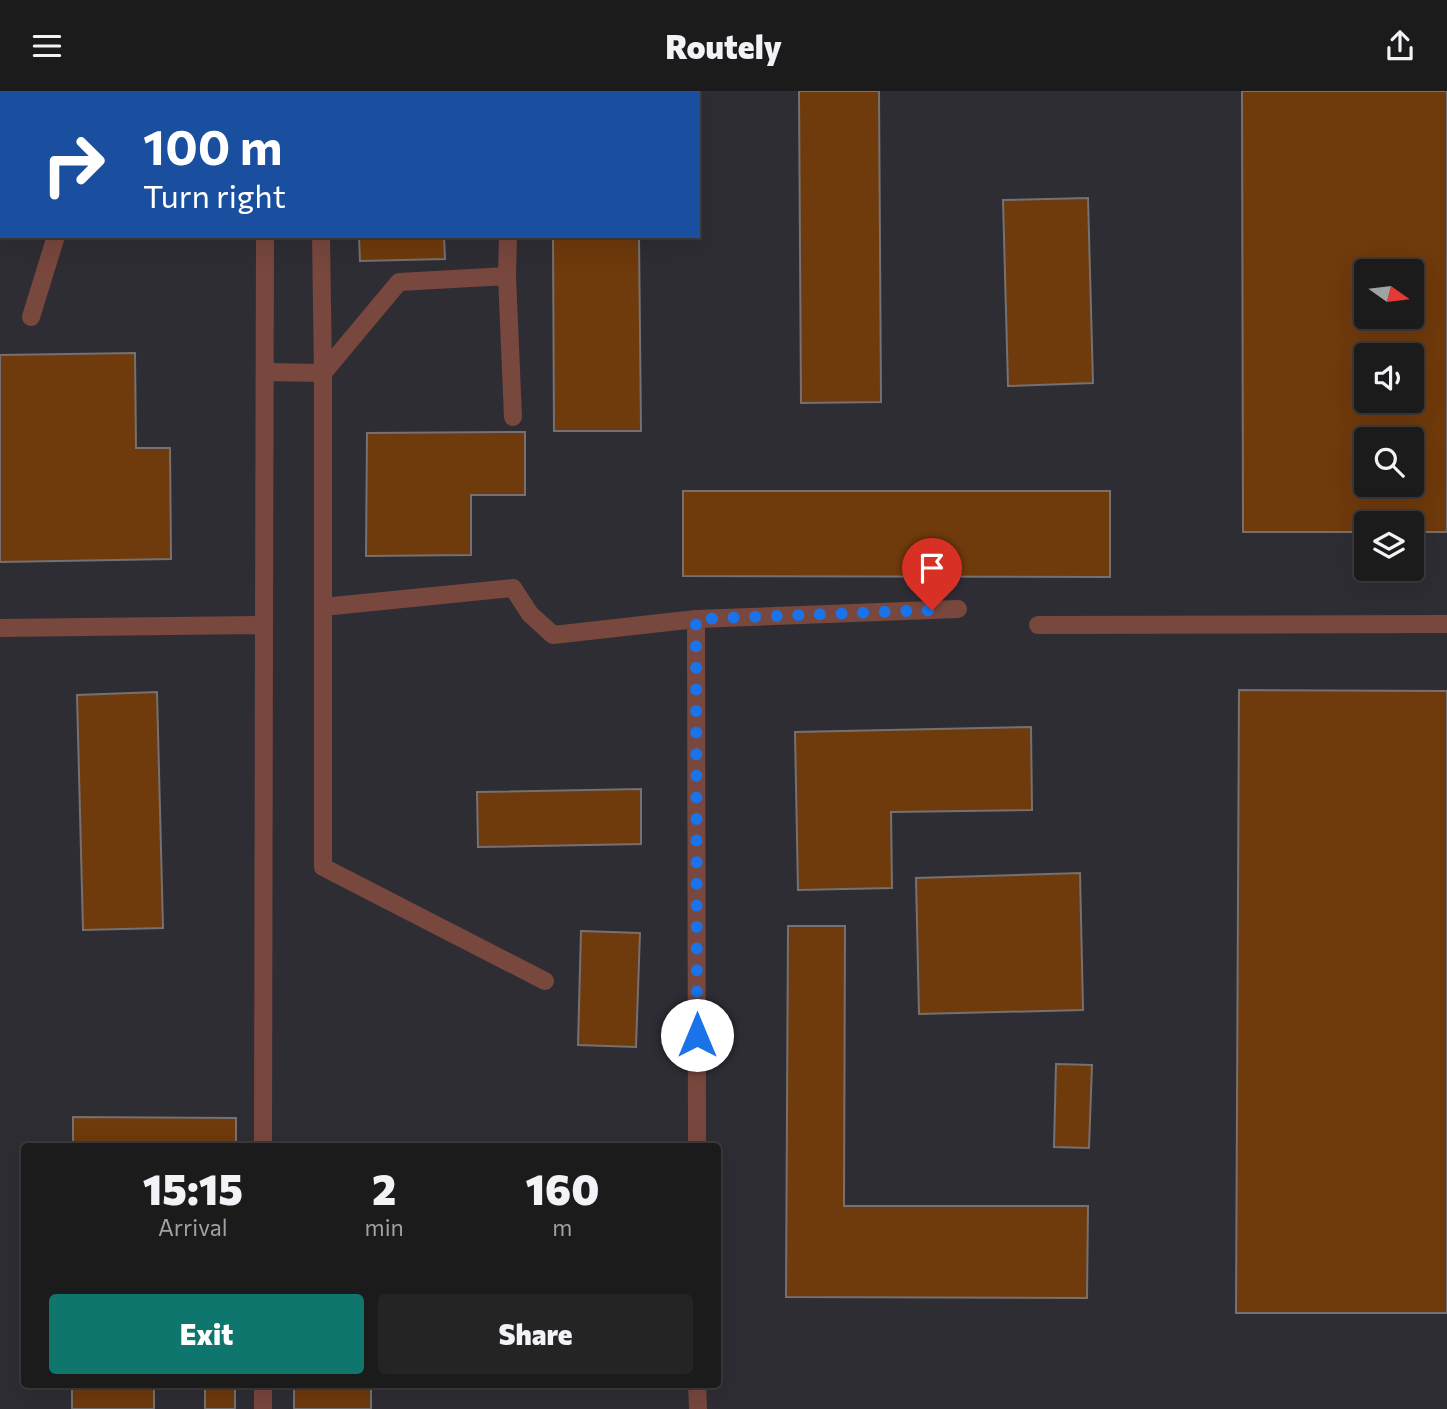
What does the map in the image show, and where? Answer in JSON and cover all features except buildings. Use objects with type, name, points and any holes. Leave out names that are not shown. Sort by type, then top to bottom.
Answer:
[{"type":"lane","points":[[32,317],[55,238]]},
{"type":"lane","points":[[263,1143],[265,238]]},
{"type":"lane","points":[[321,238],[323,867],[545,981]]},
{"type":"lane","points":[[508,238],[513,417]]},
{"type":"lane","points":[[323,373],[399,282],[507,276]]},
{"type":"lane","points":[[265,372],[323,373]]},
{"type":"lane","points":[[323,607],[513,589],[530,614],[554,635],[696,619],[958,609]]},
{"type":"lane","points":[[696,619],[697,1143]]},
{"type":"lane","points":[[1038,625],[1447,624]]},
{"type":"lane","points":[[0,628],[264,625]]},
{"type":"lane","points":[[262,1409],[263,1388]]},
{"type":"lane","points":[[698,1388],[698,1409]]},
{"type":"shaded area","points":[[700,91],[1447,91],[1447,1409],[0,1409],[0,238],[700,238]]},
{"type":"route","points":[[697,1035],[696,619],[932,610]]}]
